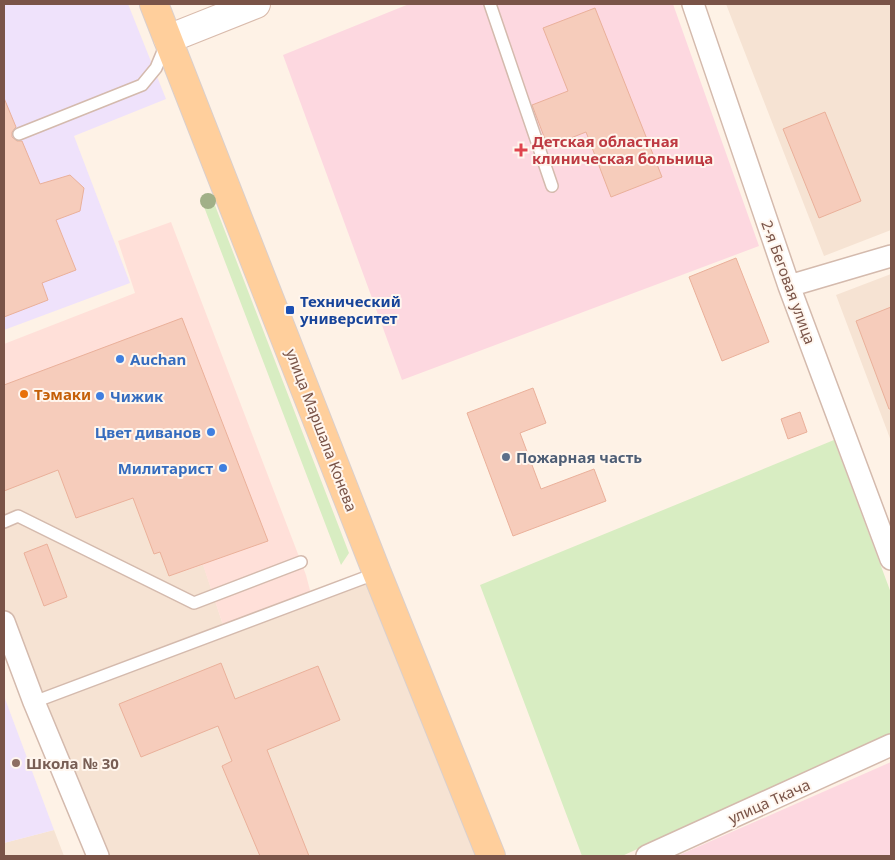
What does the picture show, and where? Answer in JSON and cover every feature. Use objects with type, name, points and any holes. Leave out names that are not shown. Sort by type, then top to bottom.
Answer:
[{"type":"main road","name":"улица Маршала Конева","points":[[154,4],[274,306],[377,573],[491,856]]},
{"type":"main road","points":[[168,39],[256,4]]},
{"type":"street","name":"2-я Беговая улица","points":[[693,4],[789,286],[891,559]]},
{"type":"street","points":[[789,286],[891,256]]},
{"type":"street","points":[[4,622],[34,702],[98,856]]},
{"type":"street","name":"улица Ткача","points":[[647,856],[891,745]]},
{"type":"lane","points":[[490,4],[552,186]]},
{"type":"lane","points":[[20,134],[142,85],[156,68],[168,39]]},
{"type":"lane","points":[[4,522],[18,516],[194,603],[301,562]]},
{"type":"lane","points":[[34,702],[377,573]]},
{"type":"shaded area","points":[[4,4],[128,4],[166,99],[74,136],[130,283],[4,330]]},
{"type":"shaded area","name":"Детская областная клиническая больница","points":[[409,4],[673,4],[759,246],[402,380],[283,55]]},
{"type":"shaded area","points":[[726,4],[891,4],[891,230],[824,256]]},
{"type":"shaded area","points":[[171,222],[306,575],[312,598],[225,631],[203,565],[169,576],[160,552],[227,528],[35,374],[4,385],[4,344],[135,293],[118,241]]},
{"type":"shaded area","points":[[891,274],[891,441],[836,295]]},
{"type":"shaded area","points":[[35,373],[126,417],[203,564],[225,631],[377,573],[491,856],[98,856],[4,622],[4,385]]},
{"type":"shaded area","name":"Школа № 30","points":[[4,696],[54,830],[4,843]]},
{"type":"shaded area","points":[[891,762],[891,856],[677,856]]},
{"type":"shaded area","points":[[54,830],[64,856],[4,856],[4,843]]},
{"type":"green space","points":[[211,195],[349,553],[341,565],[201,199]]},
{"type":"green space","points":[[834,440],[891,593],[891,734],[622,856],[582,856],[480,585]]},
{"type":"building","points":[[595,8],[662,177],[611,197],[586,132],[548,147],[532,105],[568,91],[543,28]]},
{"type":"building","points":[[4,98],[16,127],[12,132],[12,137],[17,141],[22,141],[40,184],[70,175],[84,188],[80,211],[56,220],[76,270],[42,283],[48,300],[4,317]]},
{"type":"building","points":[[825,112],[861,201],[819,218],[783,129]]},
{"type":"building","points":[[736,258],[769,342],[722,361],[689,277]]},
{"type":"building","points":[[891,307],[891,409],[889,409],[856,321]]},
{"type":"building","points":[[182,318],[268,541],[169,576],[160,552],[154,554],[133,498],[76,518],[58,470],[4,491],[4,385]]},
{"type":"building","name":"Пожарная часть","points":[[533,388],[546,423],[520,433],[541,489],[594,469],[606,501],[513,536],[467,413]]},
{"type":"building","points":[[800,412],[807,432],[788,439],[781,419]]},
{"type":"building","points":[[47,544],[67,597],[44,606],[24,553]]},
{"type":"building","points":[[221,663],[235,699],[318,666],[340,720],[267,750],[309,856],[260,856],[222,766],[232,761],[218,726],[141,757],[119,704]]},
{"type":"place","name":"Детская областная клиническая больница","points":[[521,150]]},
{"type":"place","name":"Технический университет","points":[[290,310]]},
{"type":"place","name":"Auchan","points":[[120,359]]},
{"type":"place","name":"Тэмаки","points":[[24,394]]},
{"type":"place","name":"Чижик","points":[[100,396]]},
{"type":"place","name":"Цвет диванов","points":[[211,432]]},
{"type":"place","name":"Пожарная часть","points":[[506,457]]},
{"type":"place","name":"Милитарист","points":[[223,468]]},
{"type":"place","name":"Школа № 30","points":[[16,763]]}]
